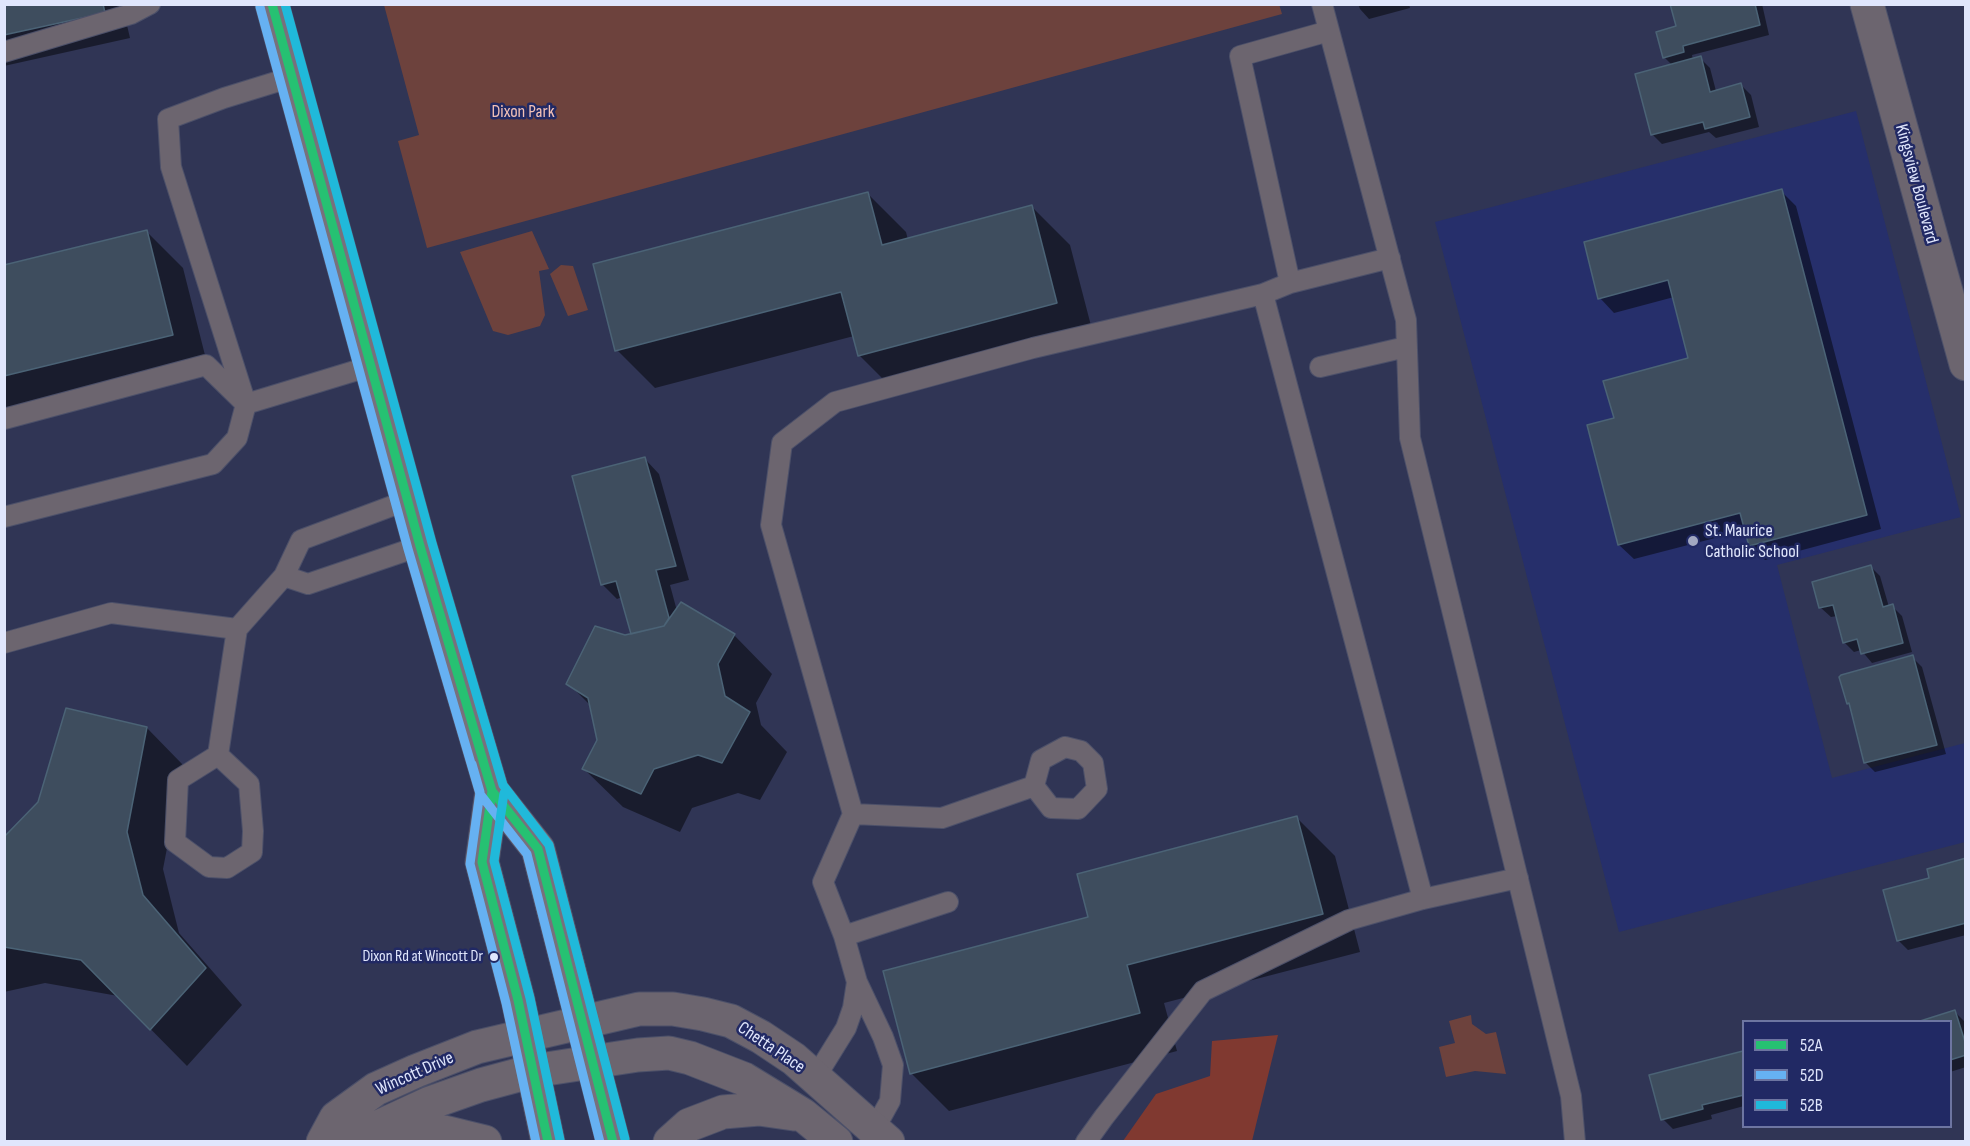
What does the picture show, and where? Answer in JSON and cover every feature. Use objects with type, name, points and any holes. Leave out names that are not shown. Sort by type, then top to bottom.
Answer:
[{"type":"main road","points":[[272,4],[420,546],[492,791],[538,849],[613,1142]]},
{"type":"main road","points":[[492,791],[482,862],[525,1035],[548,1142]]},
{"type":"street","name":"Kingsview Boulevard","points":[[1867,4],[1965,364]]},
{"type":"street","name":"Chetta Place","points":[[525,1035],[639,1009],[673,1009],[731,1021],[794,1059],[876,1138]]},
{"type":"street","name":"Wincott Drive","points":[[323,1142],[336,1118],[376,1089],[477,1047],[525,1035]]},
{"type":"street","points":[[533,1071],[592,1061],[669,1053],[690,1058],[744,1079],[803,1115],[836,1142]]},
{"type":"street","name":"Wincott Drive","points":[[364,1135],[430,1103],[481,1085],[533,1071]]},
{"type":"street","points":[[670,1142],[689,1125],[723,1112],[759,1109],[803,1115]]},
{"type":"street","points":[[364,1135],[431,1130],[471,1137],[485,1142]]},
{"type":"lane","points":[[4,52],[131,14],[150,4]]},
{"type":"lane","points":[[1322,4],[1406,320],[1410,438],[1571,1096],[1575,1142]]},
{"type":"lane","points":[[1290,283],[1240,56],[1329,31]]},
{"type":"lane","points":[[4,518],[213,464],[237,438],[246,404],[171,167],[168,119],[224,98],[292,77]]},
{"type":"lane","points":[[876,1138],[890,1101],[893,1065],[883,1037],[857,982],[844,936],[823,882],[853,814],[771,525],[782,443],[835,402],[1033,348],[1263,294],[1290,283],[1390,258]]},
{"type":"lane","points":[[1263,294],[1423,899]]},
{"type":"lane","points":[[1320,367],[1407,347]]},
{"type":"lane","points":[[4,419],[206,365],[246,404]]},
{"type":"lane","points":[[246,404],[371,366]]},
{"type":"lane","points":[[218,755],[249,784],[253,831],[252,852],[227,868],[209,867],[175,842],[178,780],[218,755],[237,630],[284,576],[301,540],[408,500]]},
{"type":"lane","points":[[284,576],[308,584],[420,546]]},
{"type":"lane","points":[[4,644],[111,613],[237,630]]},
{"type":"lane","points":[[853,814],[942,818],[1034,786]]},
{"type":"lane","points":[[1086,1142],[1203,991],[1349,920],[1423,899],[1518,878]]},
{"type":"lane","points":[[844,936],[948,902]]},
{"type":"lane","points":[[815,1078],[846,1028],[853,1008],[857,982]]},
{"type":"shaded area","name":"St. Maurice Catholic School","points":[[1856,111],[1961,517],[1777,565],[1832,778],[1965,743],[1965,842],[1619,932],[1435,222]]},
{"type":"shaded area","points":[[1278,1035],[1252,1141],[1123,1141],[1156,1094],[1210,1076],[1212,1041]]},
{"type":"green space","name":"Dixon Park","points":[[1279,4],[1282,14],[427,248],[398,141],[419,135],[384,5]]},
{"type":"green space","points":[[532,231],[549,269],[539,271],[545,315],[540,326],[508,335],[493,331],[460,252]]},
{"type":"green space","points":[[561,265],[573,266],[588,310],[568,316],[550,274]]},
{"type":"green space","points":[[1471,1015],[1472,1024],[1486,1034],[1496,1032],[1506,1074],[1475,1071],[1446,1077],[1439,1047],[1455,1043],[1449,1021]]},
{"type":"building","points":[[4,4],[103,4],[105,13],[4,35]]},
{"type":"building","points":[[1670,4],[1755,4],[1760,25],[1683,46],[1684,52],[1663,58],[1656,32],[1676,26]]},
{"type":"building","points":[[1701,56],[1710,92],[1741,83],[1750,117],[1705,129],[1703,122],[1651,135],[1635,74]]},
{"type":"building","points":[[1782,189],[1867,515],[1749,546],[1740,513],[1618,545],[1587,425],[1614,418],[1603,381],[1688,358],[1668,280],[1598,299],[1584,242]]},
{"type":"building","points":[[868,192],[882,245],[1032,205],[1057,303],[858,356],[841,292],[615,351],[593,264]]},
{"type":"building","points":[[147,230],[173,335],[4,376],[4,265]]},
{"type":"building","points":[[645,457],[676,566],[656,570],[669,618],[664,626],[631,634],[616,581],[601,585],[572,476]]},
{"type":"building","points":[[1871,565],[1883,607],[1893,604],[1903,643],[1861,654],[1857,639],[1843,643],[1833,605],[1819,608],[1812,582]]},
{"type":"building","points":[[681,602],[735,634],[718,664],[725,696],[750,712],[722,763],[698,755],[654,769],[641,794],[582,769],[597,740],[588,698],[566,684],[595,626],[625,635],[664,626]]},
{"type":"building","points":[[1913,655],[1937,745],[1864,763],[1849,703],[1847,704],[1839,677]]},
{"type":"building","points":[[66,708],[147,727],[127,832],[143,895],[206,968],[150,1030],[81,960],[4,947],[4,837],[38,802]]},
{"type":"building","points":[[1297,816],[1323,914],[1127,965],[1140,1013],[910,1074],[883,971],[1088,917],[1077,874]]},
{"type":"building","points":[[1966,858],[1966,923],[1897,941],[1883,890],[1929,878],[1927,869]]},
{"type":"building","points":[[1955,1010],[1966,1045],[1966,1055],[1952,1059],[1952,1020],[1923,1020]]},
{"type":"building","points":[[1742,1051],[1742,1095],[1702,1105],[1703,1109],[1661,1120],[1649,1075]]},
{"type":"transit line","name":"52A","points":[[272,4],[420,546],[492,791],[538,849],[613,1142]]},
{"type":"transit line","name":"52B","points":[[285,4],[432,543],[503,785],[549,845],[625,1139]]},
{"type":"transit line","name":"52D","points":[[260,7],[408,549],[480,794],[527,854],[600,1142]]},
{"type":"transit line","name":"52A","points":[[483,761],[492,791],[482,862],[518,1000],[548,1142]]},
{"type":"transit line","name":"52D","points":[[472,764],[480,792],[470,864],[506,1003],[536,1142]]},
{"type":"transit line","name":"52B","points":[[504,793],[494,861],[530,998],[560,1140]]},
{"type":"place","name":"St. Maurice Catholic School","points":[[1693,541]]},
{"type":"place","name":"Dixon Rd at Wincott Dr","points":[[494,957]]}]
